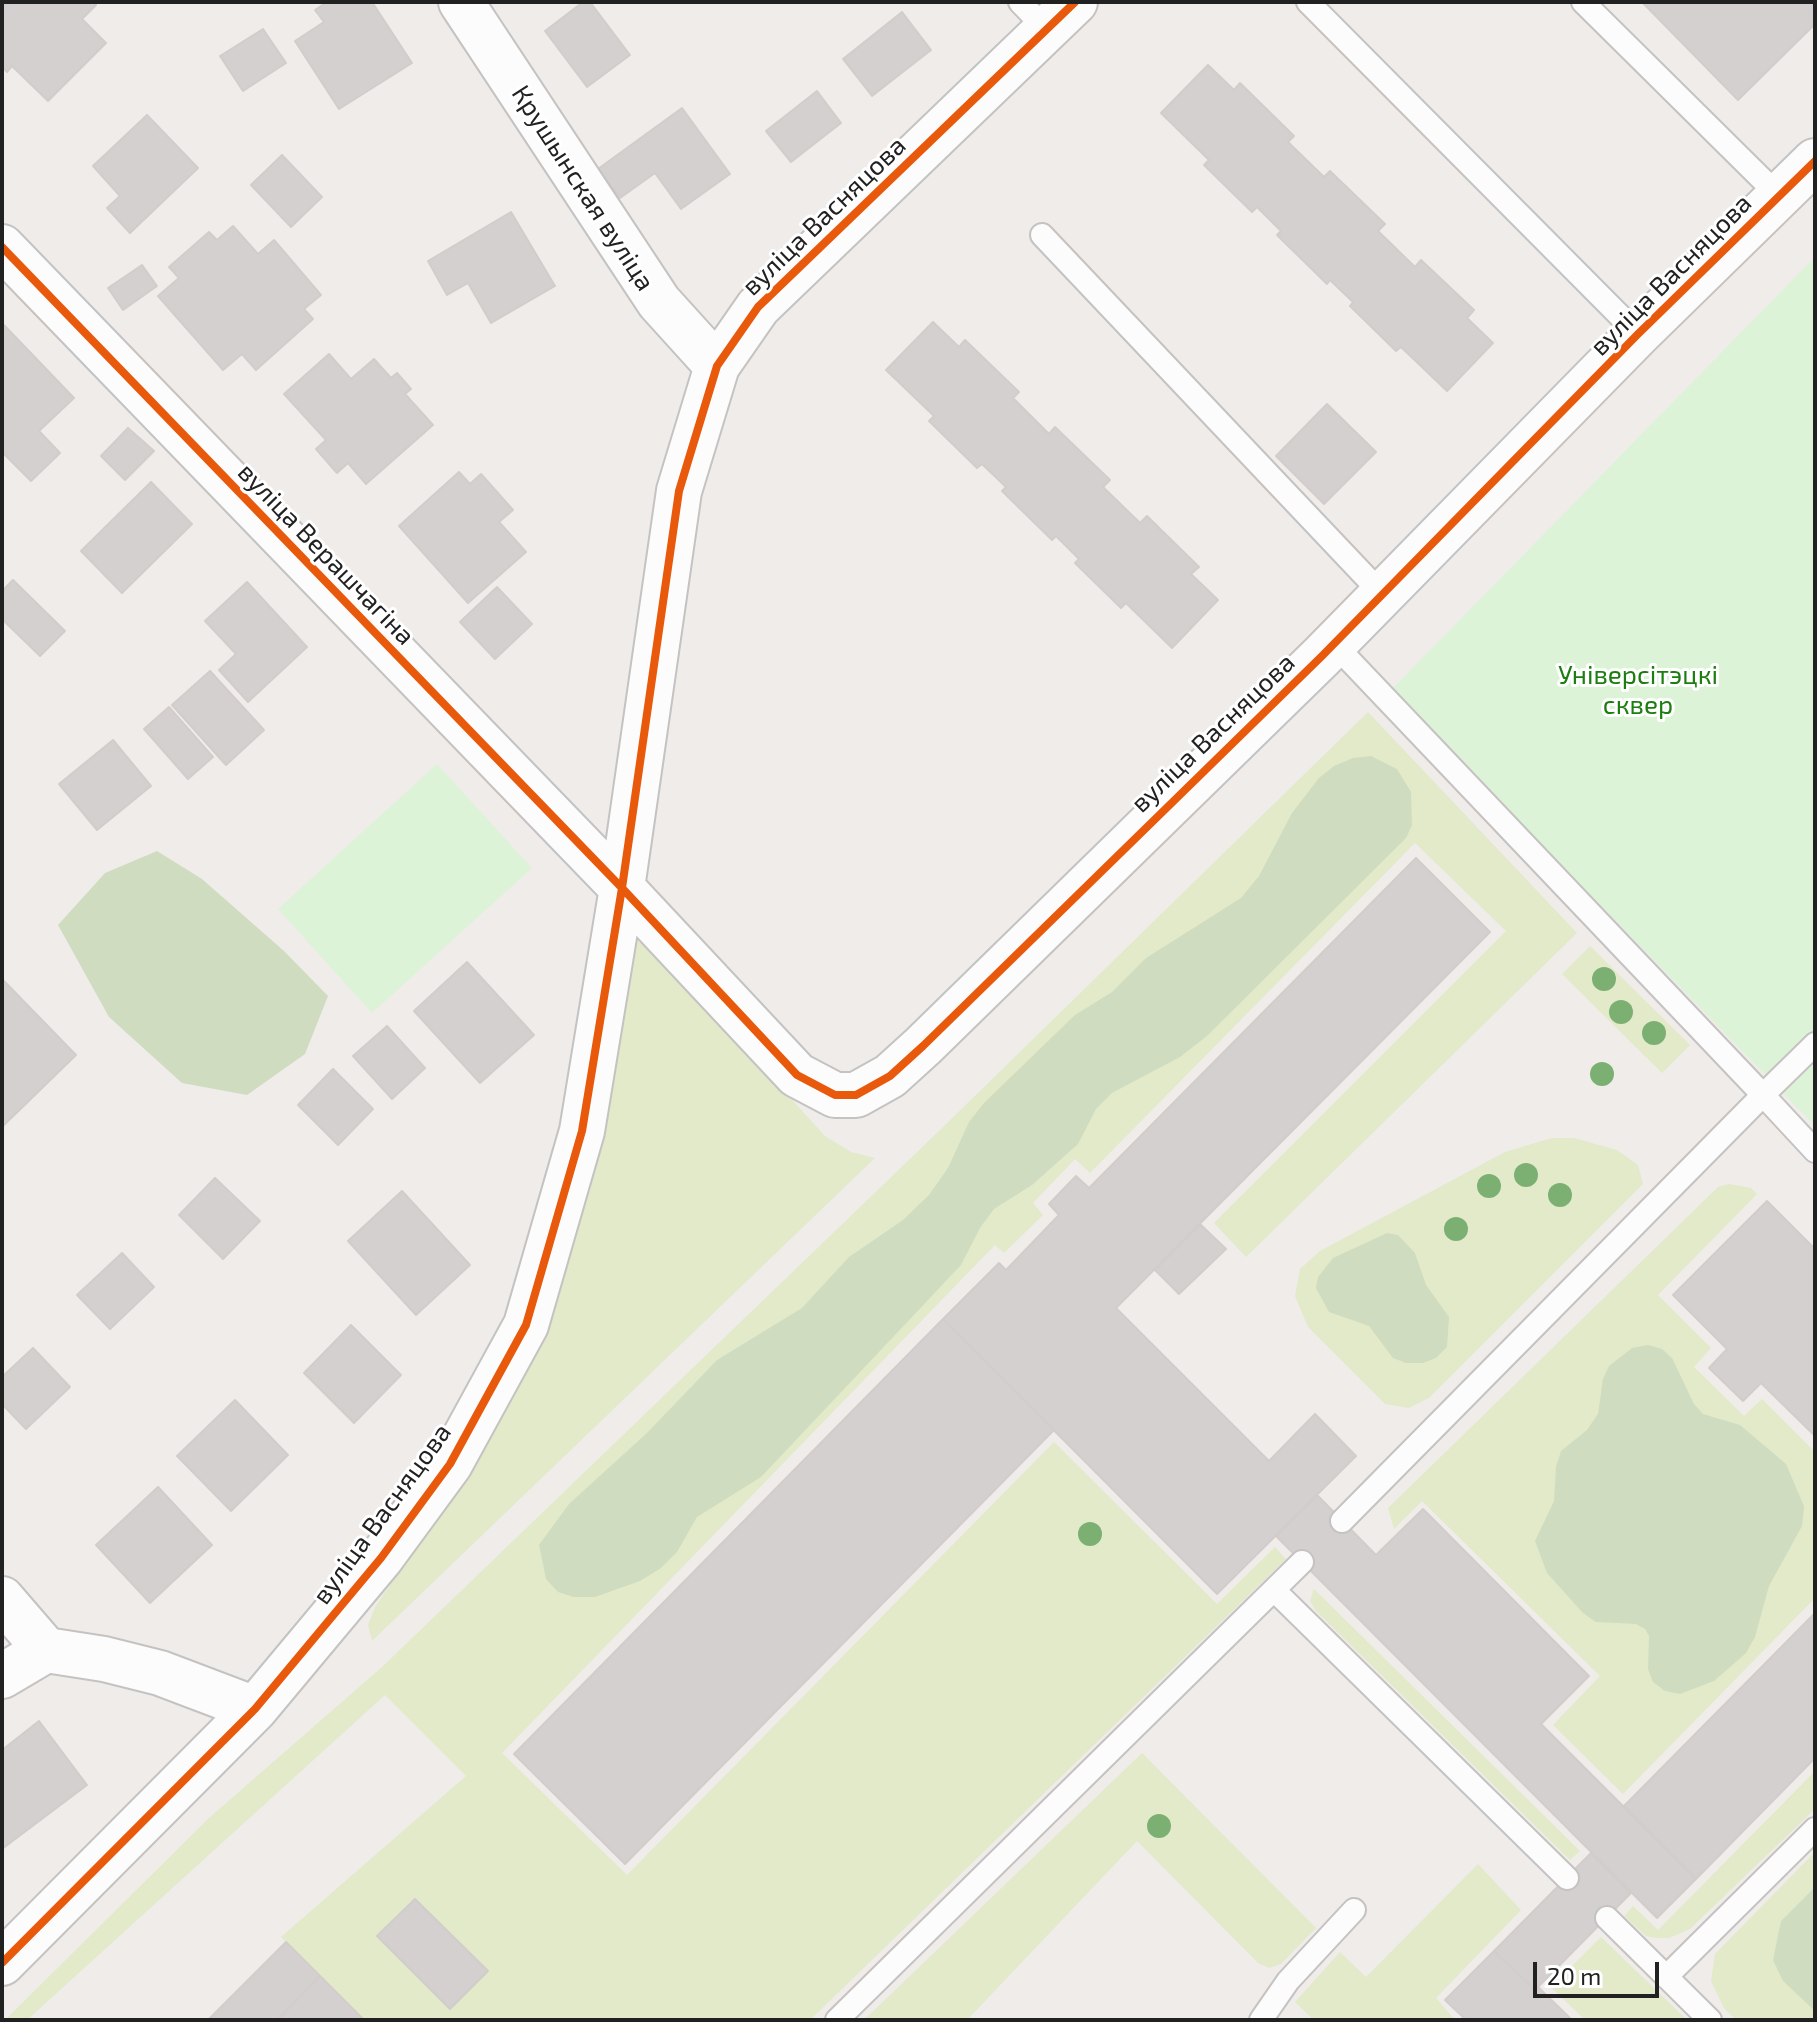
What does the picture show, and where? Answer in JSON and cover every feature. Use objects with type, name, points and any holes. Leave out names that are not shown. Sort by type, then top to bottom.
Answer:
[{"type":"street","name":"Крушынская вуліца","points":[[461,2],[659,302],[717,366]]},
{"type":"street","name":"вуліца Васняцова","points":[[2,1963],[255,1709],[381,1558],[450,1464],[526,1325],[582,1131],[622,888],[679,491],[717,366],[758,307],[1047,11]]},
{"type":"street","name":"вуліца Васняцова","points":[[622,888],[797,1075],[835,1095],[856,1095],[890,1076],[1334,644],[1638,334],[1815,161]]},
{"type":"street","name":"вуліца Верашчагіна","points":[[2,247],[622,888]]},
{"type":"street","points":[[2,1599],[46,1650],[160,1673],[208,1688],[255,1709]]},
{"type":"street","points":[[2,1676],[46,1650]]},
{"type":"lane","points":[[1308,2],[1638,334]]},
{"type":"lane","points":[[1583,2],[1779,196]]},
{"type":"lane","points":[[1042,235],[1381,593]]},
{"type":"lane","points":[[1334,644],[1815,1151]]},
{"type":"lane","points":[[1342,1521],[1815,1044]]},
{"type":"lane","points":[[837,2020],[1302,1562]]},
{"type":"lane","points":[[1274,1590],[1567,1878]]},
{"type":"lane","points":[[1666,1977],[1815,1829]]},
{"type":"lane","points":[[1261,2020],[1288,1981],[1354,1910]]},
{"type":"lane","points":[[1607,1918],[1710,2020]]},
{"type":"green space","name":"Універсітэцкі сквер","points":[[1815,257],[1815,1126],[1391,690]]},
{"type":"green space","points":[[1368,712],[1577,933],[1246,1257],[1214,1223],[1506,931],[1415,843],[1090,1173],[1075,1159],[1033,1203],[1043,1215],[1004,1253],[995,1245],[502,1753],[627,1875],[1054,1442],[1217,1604],[1275,1547],[1286,1559],[810,2020],[364,2020],[281,1937],[466,1776],[385,1695],[27,2020],[5,2020],[209,1818],[382,1667],[939,1131]]},
{"type":"green space","points":[[1371,756],[1397,769],[1411,792],[1412,825],[1406,838],[1207,1036],[1180,1057],[1112,1093],[1096,1109],[1078,1144],[1032,1185],[994,1209],[980,1228],[961,1265],[761,1477],[697,1517],[677,1552],[661,1568],[640,1581],[595,1597],[574,1597],[558,1592],[546,1579],[539,1545],[569,1504],[648,1432],[717,1360],[802,1308],[849,1257],[903,1220],[929,1195],[948,1168],[969,1122],[984,1103],[1075,1015],[1112,992],[1146,958],[1241,898],[1259,876],[1292,813],[1319,778],[1334,766],[1353,758]]},
{"type":"green space","points":[[437,764],[532,868],[372,1013],[278,909]]},
{"type":"green space","points":[[157,851],[202,879],[284,951],[328,996],[305,1054],[247,1095],[182,1083],[109,1017],[58,925],[105,873]]},
{"type":"green space","points":[[637,941],[656,950],[825,1136],[851,1152],[875,1158],[372,1641],[368,1625],[375,1607],[452,1494],[559,1284],[586,1196],[627,944]]},
{"type":"green space","points":[[1590,946],[1690,1045],[1662,1073],[1562,974]]},
{"type":"green space","points":[[1552,1138],[1574,1138],[1617,1150],[1638,1165],[1643,1184],[1429,1398],[1409,1408],[1385,1404],[1308,1327],[1295,1296],[1300,1269],[1320,1251],[1505,1152]]},
{"type":"green space","points":[[1729,1184],[1751,1188],[1757,1194],[1658,1295],[1711,1348],[1694,1367],[1744,1416],[1762,1399],[1815,1452],[1815,1598],[1623,1794],[1553,1725],[1600,1676],[1422,1501],[1394,1529],[1388,1508],[1718,1187]]},
{"type":"green space","points":[[1387,1233],[1398,1235],[1415,1253],[1426,1285],[1449,1317],[1447,1347],[1436,1358],[1423,1363],[1406,1363],[1393,1358],[1369,1326],[1329,1312],[1316,1288],[1318,1277],[1333,1258]]},
{"type":"green space","points":[[1648,1345],[1662,1349],[1672,1358],[1694,1404],[1703,1414],[1740,1425],[1786,1464],[1804,1506],[1802,1526],[1769,1586],[1755,1637],[1746,1653],[1714,1681],[1680,1694],[1665,1691],[1653,1682],[1648,1669],[1649,1636],[1645,1629],[1636,1624],[1596,1622],[1583,1613],[1547,1573],[1535,1541],[1554,1501],[1556,1467],[1561,1451],[1587,1430],[1598,1414],[1603,1379],[1609,1366],[1632,1348]]},
{"type":"green space","points":[[1314,1589],[1580,1851],[1570,1860],[1316,1611],[1310,1601]]},
{"type":"green space","points":[[1142,1753],[1316,1928],[1281,1964],[1269,1968],[1258,1963],[1137,1841],[967,2020],[864,2020]]},
{"type":"green space","points":[[1815,1771],[1815,1809],[1690,1929],[1669,1938],[1656,1938],[1646,1936],[1624,1916],[1633,1906],[1658,1930]]},
{"type":"green space","points":[[1815,1852],[1815,2020],[1736,2020],[1724,2008],[1711,1981],[1715,1954]]},
{"type":"green space","points":[[1478,1864],[1521,1910],[1436,1998],[1455,2020],[1314,2020],[1295,2002],[1340,1952],[1366,1977]]},
{"type":"green space","points":[[1815,1887],[1815,2011],[1783,1981],[1773,1960],[1781,1921]]},
{"type":"green space","points":[[1601,1937],[1687,2020],[1585,2020],[1551,1987]]},
{"type":"building","points":[[2,2],[93,2],[96,5],[82,19],[106,43],[48,101],[12,66],[7,72],[2,66]]},
{"type":"building","points":[[327,2],[372,2],[412,63],[339,109],[295,41],[324,22],[315,10]]},
{"type":"building","points":[[583,2],[590,2],[630,55],[587,87],[545,31]]},
{"type":"building","points":[[1642,2],[1815,2],[1815,24],[1738,100]]},
{"type":"building","points":[[902,12],[931,50],[872,96],[843,59]]},
{"type":"building","points":[[263,29],[286,63],[243,91],[220,56]]},
{"type":"building","points":[[1208,65],[1234,90],[1240,83],[1294,136],[1288,142],[1324,177],[1330,171],[1385,224],[1378,231],[1415,267],[1421,260],[1474,310],[1467,318],[1493,343],[1447,391],[1401,347],[1396,351],[1350,306],[1353,302],[1330,280],[1327,284],[1277,235],[1281,231],[1257,207],[1252,212],[1204,165],[1209,160],[1161,113]]},
{"type":"building","points":[[817,91],[841,123],[791,162],[766,131]]},
{"type":"building","points":[[682,108],[730,174],[681,209],[655,173],[620,198],[598,169]]},
{"type":"building","points":[[147,115],[198,168],[130,233],[107,208],[120,196],[93,166]]},
{"type":"building","points":[[282,155],[322,197],[291,227],[251,185]]},
{"type":"building","points":[[511,212],[555,286],[491,323],[468,283],[447,295],[428,261]]},
{"type":"building","points":[[233,226],[258,254],[274,240],[321,295],[304,309],[313,319],[256,370],[242,354],[223,370],[158,296],[179,278],[169,267],[209,232],[217,240]]},
{"type":"building","points":[[142,265],[157,286],[123,310],[108,288]]},
{"type":"building","points":[[933,322],[959,347],[965,340],[1019,392],[1013,398],[1049,434],[1055,427],[1110,480],[1103,487],[1140,523],[1147,516],[1199,567],[1191,574],[1218,600],[1172,648],[1126,603],[1121,608],[1075,563],[1079,559],[1056,536],[1052,540],[1002,491],[1006,487],[982,464],[977,468],[929,421],[934,416],[886,370]]},
{"type":"building","points":[[2,323],[74,398],[39,431],[60,453],[31,481],[2,452]]},
{"type":"building","points":[[329,354],[351,379],[374,359],[391,378],[397,373],[411,389],[405,394],[433,425],[366,484],[348,463],[337,473],[316,449],[326,440],[284,394]]},
{"type":"building","points":[[1327,404],[1376,452],[1324,504],[1276,456]]},
{"type":"building","points":[[128,428],[154,451],[125,480],[101,456]]},
{"type":"building","points":[[459,472],[470,484],[481,474],[513,510],[499,522],[526,552],[468,603],[399,526]]},
{"type":"building","points":[[151,482],[192,524],[122,593],[81,551]]},
{"type":"building","points":[[13,580],[65,631],[40,656],[2,619],[2,591]]},
{"type":"building","points":[[247,582],[307,647],[248,702],[219,670],[236,654],[205,621]]},
{"type":"building","points":[[497,587],[532,624],[495,659],[460,622]]},
{"type":"building","points":[[210,671],[264,730],[226,765],[172,705]]},
{"type":"building","points":[[169,707],[213,757],[188,779],[144,729]]},
{"type":"building","points":[[113,740],[151,786],[97,830],[59,784]]},
{"type":"building","points":[[1416,858],[1490,932],[1116,1308],[1269,1461],[1315,1414],[1356,1456],[1217,1594],[943,1319],[999,1263],[1006,1270],[1059,1215],[1049,1204],[1076,1176],[1089,1188]]},
{"type":"building","points":[[467,962],[534,1035],[480,1083],[414,1011]]},
{"type":"building","points":[[4,981],[76,1055],[2,1127],[2,983]]},
{"type":"building","points":[[387,1026],[425,1068],[392,1099],[353,1056]]},
{"type":"building","points":[[333,1069],[373,1109],[338,1145],[298,1105]]},
{"type":"building","points":[[215,1178],[260,1221],[223,1259],[179,1215]]},
{"type":"building","points":[[402,1191],[470,1265],[416,1315],[348,1241]]},
{"type":"building","points":[[1767,1201],[1815,1249],[1815,1436],[1761,1383],[1743,1401],[1709,1368],[1727,1349],[1673,1295]]},
{"type":"building","points":[[1200,1224],[1226,1249],[1179,1294],[1155,1270]]},
{"type":"building","points":[[122,1253],[154,1287],[110,1329],[77,1295]]},
{"type":"building","points":[[943,1319],[1054,1430],[625,1864],[514,1754]]},
{"type":"building","points":[[351,1325],[401,1375],[354,1423],[304,1373]]},
{"type":"building","points":[[33,1348],[70,1387],[26,1429],[2,1404],[2,1377]]},
{"type":"building","points":[[235,1400],[288,1455],[231,1511],[177,1456]]},
{"type":"building","points":[[158,1487],[212,1545],[150,1603],[96,1545]]},
{"type":"building","points":[[1317,1495],[1376,1555],[1423,1509],[1589,1676],[1541,1724],[1696,1879],[1657,1918],[1276,1536]]},
{"type":"building","points":[[1815,1613],[1815,1758],[1696,1879],[1624,1806]]},
{"type":"building","points":[[39,1721],[87,1785],[2,1849],[2,1750]]},
{"type":"building","points":[[1591,1853],[1631,1893],[1535,1990],[1494,1951]]},
{"type":"building","points":[[415,1899],[488,1971],[450,2009],[377,1936]]},
{"type":"building","points":[[286,1942],[320,1976],[277,2020],[208,2020]]},
{"type":"building","points":[[1494,1951],[1572,2020],[1466,2020],[1445,2000]]},
{"type":"building","points":[[320,1976],[364,2020],[277,2020]]},
{"type":"cycle path","points":[[2,1963],[255,1709],[381,1558],[450,1464],[526,1325],[582,1131],[622,888],[679,491],[717,366],[758,307],[1075,2]]},
{"type":"cycle path","points":[[2,247],[622,888],[797,1075],[835,1095],[856,1095],[890,1076],[923,1046],[1322,656],[1638,334],[1815,161]]}]
